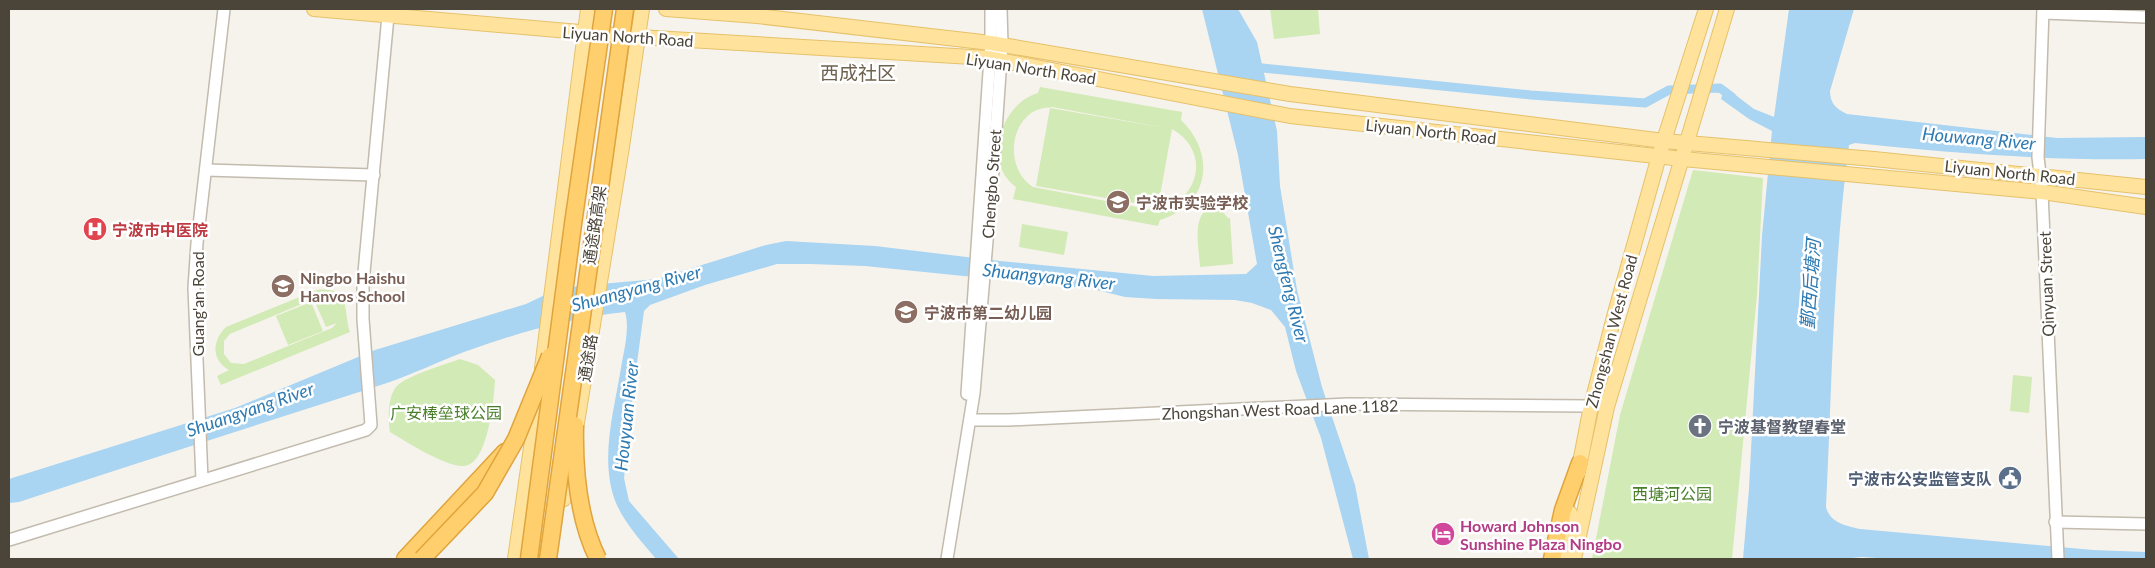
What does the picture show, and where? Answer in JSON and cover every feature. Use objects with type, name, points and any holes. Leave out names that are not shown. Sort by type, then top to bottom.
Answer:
[{"type":"highway","name":"通途路高架","points":[[530,559],[553,330],[604,9]]},
{"type":"highway","name":"通途路高架","points":[[548,559],[625,9]]},
{"type":"highway","points":[[422,559],[485,493],[516,439],[553,330]]},
{"type":"highway","points":[[571,389],[575,407],[574,461],[588,538],[598,559]]},
{"type":"highway","points":[[406,559],[516,439]]},
{"type":"highway","points":[[1552,559],[1563,510],[1580,463]]},
{"type":"main road","name":"Liyuan North Road","points":[[314,9],[638,37],[995,59],[1290,116],[1683,159],[2042,192],[2146,207]]},
{"type":"main road","points":[[516,559],[553,330],[552,292],[588,9]]},
{"type":"main road","name":"通途路","points":[[555,559],[642,9]]},
{"type":"main road","name":"Liyuan North Road","points":[[666,9],[757,16],[996,44],[1290,94],[1688,144],[1874,159],[2146,187]]},
{"type":"main road","name":"Zhongshan West Road","points":[[1561,559],[1591,406],[1664,141],[1706,9]]},
{"type":"main road","name":"Zhongshan West Road","points":[[1574,559],[1607,407],[1688,144],[1727,9]]},
{"type":"street","name":"Guang'an Road","points":[[202,480],[194,288],[224,9]]},
{"type":"street","name":"Chengbo Street","points":[[991,9],[996,44]]},
{"type":"street","name":"Chengbo Street","points":[[946,559],[970,420],[996,44],[1001,9]]},
{"type":"street","points":[[2043,11],[2146,17]]},
{"type":"street","name":"Qinyuan Street","points":[[2043,11],[2038,157],[2042,192],[2058,559]]},
{"type":"street","points":[[9,540],[366,430],[371,424],[364,346],[363,283],[388,16]]},
{"type":"street","points":[[206,170],[374,175]]},
{"type":"street","name":"Zhongshan West Road Lane 1182","points":[[970,420],[1009,420],[1348,404],[1591,406]]},
{"type":"street","points":[[2056,528],[2146,524]]},
{"type":"green space","points":[[1270,9],[1318,9],[1320,34],[1274,39]]},
{"type":"green space","points":[[1040,87],[1182,112],[1181,120],[1200,148],[1203,163],[1202,178],[1198,191],[1189,203],[1176,213],[1160,220],[1158,226],[1013,199],[1016,187],[1005,176],[1000,163],[998,149],[1000,134],[1014,108],[1025,99],[1038,93]],"holes":[[[1052,107],[1171,129],[1050,108],[1036,186],[1158,207],[1172,129],[1184,138],[1192,150],[1196,162],[1195,174],[1191,186],[1183,197],[1172,205],[1158,211],[1033,187],[1019,172],[1015,162],[1014,152],[1017,131],[1030,114],[1043,108]]]},
{"type":"green space","name":"西塘河公园","points":[[1693,170],[1763,178],[1757,295],[1732,559],[1592,559],[1620,415]]},
{"type":"green space","points":[[1211,205],[1217,205],[1230,218],[1233,264],[1200,267],[1198,224],[1205,210]]},
{"type":"green space","points":[[1022,224],[1068,232],[1064,255],[1019,247]]},
{"type":"green space","points":[[317,290],[328,290],[336,292],[344,302],[350,332],[221,385],[217,376],[229,370],[223,366],[216,356],[216,344],[221,332],[226,327]],"holes":[[[325,297],[315,302],[326,327],[337,323],[332,328],[244,364],[231,363],[224,354],[224,341],[230,334],[316,298]]]},
{"type":"green space","points":[[311,302],[323,331],[288,345],[276,316]]},
{"type":"green space","name":"广安棒垒球公园","points":[[460,359],[478,365],[495,380],[491,415],[484,443],[479,455],[472,463],[464,466],[447,463],[390,432],[389,420],[390,400],[395,388],[399,384],[420,373]]},
{"type":"green space","points":[[2013,375],[2032,377],[2029,413],[2010,411]]},
{"type":"water","points":[[1202,9],[1238,9],[1257,42],[1277,131],[1280,186],[1297,290],[1322,387],[1355,485],[1369,559],[1353,559],[1321,438],[1296,371],[1285,327],[1271,310],[1252,303],[1235,300],[1125,297],[1093,289],[865,266],[777,264],[705,285],[650,305],[644,311],[624,478],[629,501],[679,559],[656,559],[624,518],[616,503],[611,487],[608,453],[626,340],[627,325],[625,312],[564,322],[503,339],[464,352],[387,383],[19,502],[9,503],[9,479],[235,408],[375,350],[526,304],[547,294],[578,286],[657,279],[766,245],[786,241],[875,246],[1000,261],[1153,276],[1246,274],[1257,264],[1238,155]]},
{"type":"water","points":[[1789,9],[1854,9],[1830,91],[1834,105],[1847,114],[2057,138],[2146,137],[2146,159],[2037,157],[1964,153],[1855,143],[1849,145],[1836,280],[1826,507],[1831,517],[1839,523],[1860,529],[2093,550],[2146,552],[2146,559],[1892,559],[1862,557],[1841,559],[1743,559],[1749,489],[1762,236],[1772,131],[1749,119],[1721,99],[1725,87],[1754,109],[1774,117]]},
{"type":"waterway","points":[[1253,67],[1531,95],[1645,103],[1669,90],[1720,88],[1732,97]]},
{"type":"place","name":"宁波市实验学校","points":[[1118,202]]},
{"type":"place","name":"宁波市中医院","points":[[95,229]]},
{"type":"place","name":"Ningbo Haishu Hanvos School","points":[[283,286]]},
{"type":"place","name":"宁波市第二幼儿园","points":[[906,312]]},
{"type":"place","name":"宁波基督教望春堂","points":[[1700,426]]},
{"type":"place","name":"宁波市公安监管支队","points":[[2010,478]]},
{"type":"place","name":"Howard Johnson Sunshine Plaza Ningbo","points":[[1443,534]]},
{"type":"district","name":"西成社区","points":[[858,72]]},
{"type":"water label","name":"Houwang River","points":[[1979,138]]},
{"type":"water label","name":"Shuangyang River","points":[[1049,276]]},
{"type":"water label","name":"Shengfeng River","points":[[1289,284]]},
{"type":"water label","name":"鄞西后塘河","points":[[1810,284]]},
{"type":"water label","name":"Shuangyang River","points":[[636,288]]},
{"type":"water label","name":"Shuangyang River","points":[[250,409]]},
{"type":"water label","name":"Houyuan River","points":[[626,416]]}]
